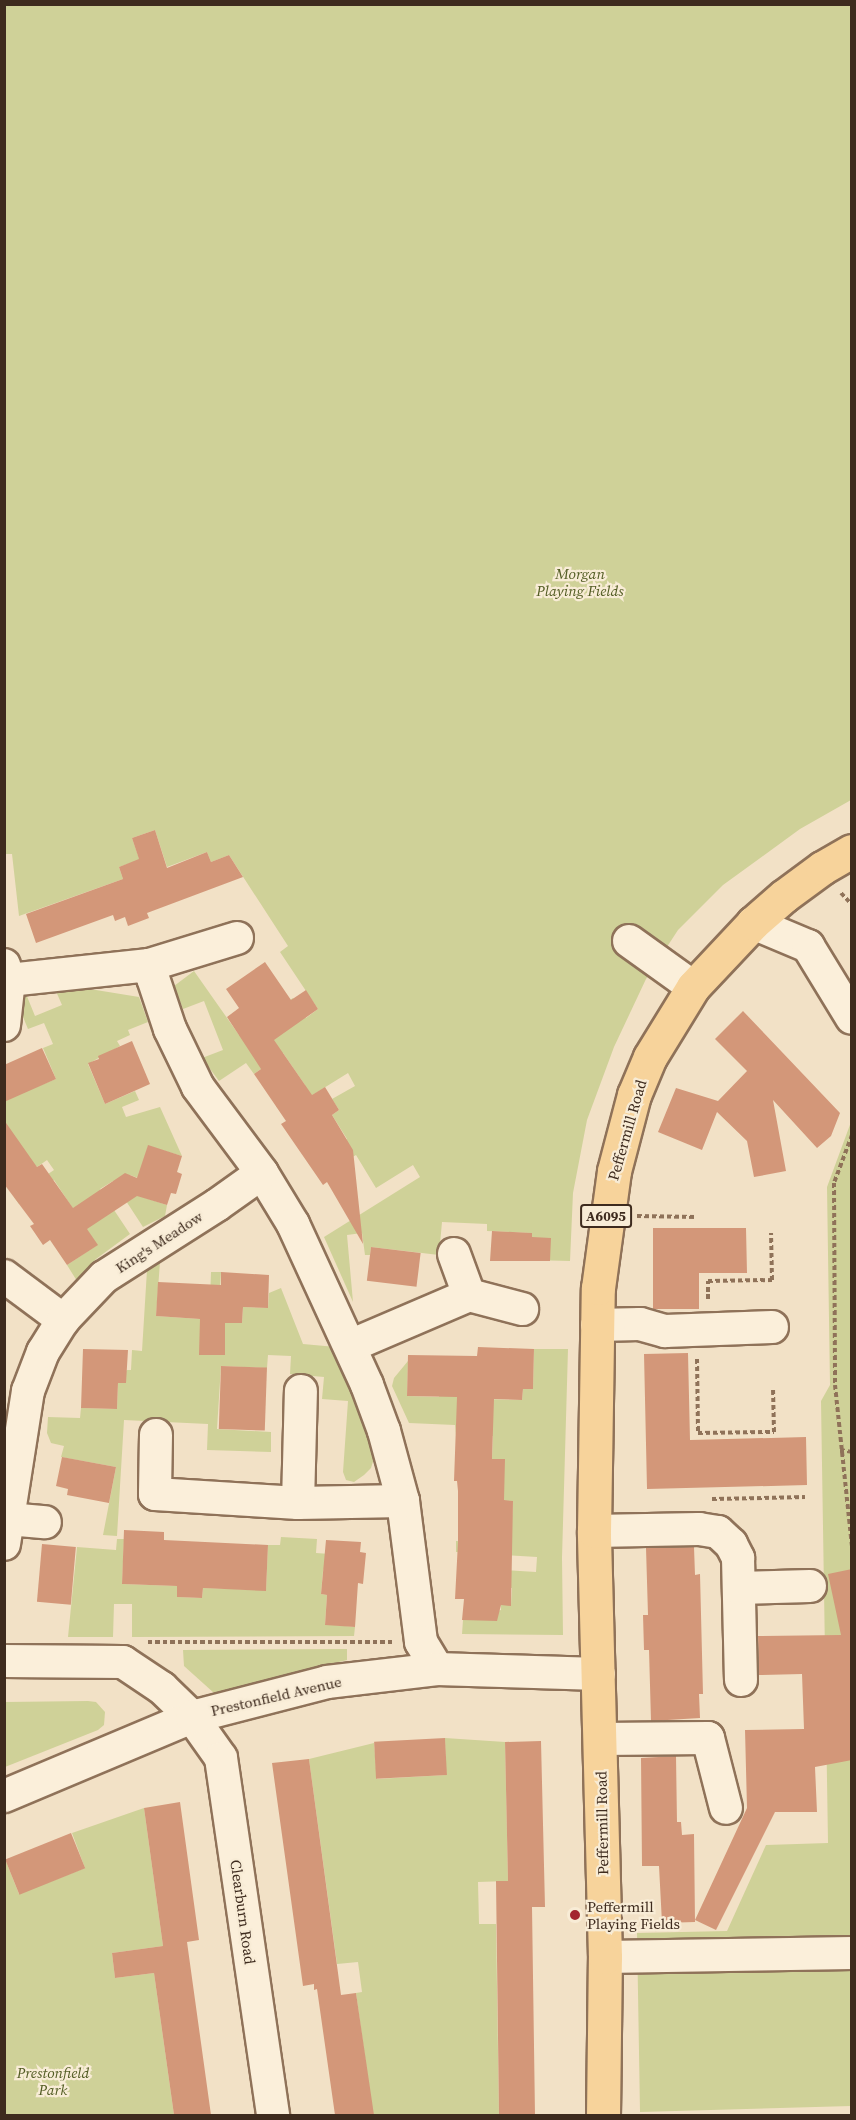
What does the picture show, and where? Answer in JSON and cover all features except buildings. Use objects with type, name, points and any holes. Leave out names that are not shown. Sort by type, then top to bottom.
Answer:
[{"type":"main road","name":"Peffermill Road","points":[[603,2115],[605,1957],[594,1531],[597,1326],[606,1215],[616,1161],[634,1095],[650,1057],[693,987],[753,923],[812,875],[852,851]]},
{"type":"street","points":[[753,923],[808,946],[852,1018]]},
{"type":"street","points":[[4,1025],[7,972],[149,965],[237,938]]},
{"type":"street","points":[[629,941],[693,987]]},
{"type":"street","points":[[149,965],[172,1034],[198,1087],[262,1173],[293,1224],[350,1346],[382,1423],[403,1500],[421,1642],[437,1670]]},
{"type":"street","name":"King's Meadow","points":[[45,1522],[6,1532],[28,1391],[43,1352],[63,1320],[104,1277],[262,1173]]},
{"type":"street","points":[[454,1254],[469,1295]]},
{"type":"street","points":[[4,1276],[63,1320]]},
{"type":"street","points":[[350,1346],[469,1295],[522,1309]]},
{"type":"street","points":[[597,1326],[640,1324],[665,1331],[772,1327]]},
{"type":"street","points":[[298,1503],[301,1391]]},
{"type":"street","points":[[156,1435],[155,1494],[298,1503],[403,1500]]},
{"type":"street","points":[[594,1531],[699,1529],[718,1532],[730,1544],[738,1558],[741,1680]]},
{"type":"street","points":[[739,1588],[810,1586]]},
{"type":"street","points":[[4,1661],[123,1662]]},
{"type":"street","name":"Clearburn Road","points":[[123,1662],[162,1688],[192,1717],[221,1758],[273,2115]]},
{"type":"street","name":"Prestonfield Avenue","points":[[4,1796],[192,1717],[327,1682],[437,1670],[599,1674]]},
{"type":"street","points":[[601,1739],[708,1738],[726,1808]]},
{"type":"street","points":[[605,1957],[852,1953]]},
{"type":"path","points":[[852,1135],[834,1182],[835,1386],[852,1548]]},
{"type":"path","points":[[606,1215],[696,1217]]},
{"type":"path","points":[[771,1233],[772,1280],[708,1281],[702,1330],[698,1433],[774,1432],[773,1387]]},
{"type":"path","points":[[840,1450],[852,1452]]},
{"type":"path","points":[[123,1662],[135,1646],[145,1642],[421,1642]]},
{"type":"green space","name":"Morgan Playing Fields","points":[[5,5],[851,5],[851,800],[800,829],[723,885],[678,930],[646,979],[614,1047],[587,1120],[573,1193],[570,1261],[531,1260],[532,1233],[487,1231],[487,1224],[442,1222],[439,1255],[371,1247],[370,1255],[365,1255],[362,1233],[347,1235],[353,1302],[324,1237],[420,1177],[413,1165],[376,1188],[356,1155],[319,1177],[317,1159],[347,1139],[332,1115],[339,1110],[332,1099],[355,1086],[348,1073],[282,1114],[276,1106],[305,1085],[283,1053],[254,1074],[246,1063],[219,1081],[202,1058],[223,1050],[204,1001],[183,1009],[174,986],[194,971],[239,1035],[293,998],[306,1018],[318,1009],[280,952],[288,946],[229,855],[211,862],[207,852],[167,867],[155,830],[132,838],[141,864],[133,862],[119,867],[123,879],[19,916],[12,854],[5,854]]},
{"type":"green space","points":[[55,989],[96,990],[139,997],[148,1022],[128,1030],[130,1035],[117,1041],[120,1046],[88,1064],[105,1104],[135,1091],[139,1100],[122,1107],[126,1117],[160,1107],[182,1156],[148,1146],[138,1178],[130,1175],[133,1194],[167,1205],[165,1216],[143,1227],[113,1181],[100,1189],[130,1234],[96,1259],[77,1281],[67,1265],[97,1245],[54,1180],[19,1204],[14,1197],[54,1170],[47,1160],[37,1167],[5,1135],[4,1100],[56,1079],[43,1048],[53,1044],[44,1023],[28,1029],[21,1012],[21,1002],[26,994],[35,1016],[62,1005]]},
{"type":"green space","points":[[851,1122],[851,2106],[640,2112],[637,1933],[727,1931],[766,1845],[828,1843],[821,1401],[830,1385],[827,1187]]},
{"type":"green space","points":[[160,1262],[156,1316],[200,1319],[200,1329],[209,1328],[211,1272],[221,1272],[219,1306],[223,1322],[242,1323],[243,1307],[268,1308],[269,1293],[281,1288],[303,1344],[336,1347],[375,1455],[371,1468],[364,1475],[354,1482],[346,1480],[343,1472],[348,1401],[322,1399],[324,1377],[290,1374],[291,1356],[268,1355],[267,1368],[221,1366],[217,1429],[271,1432],[271,1452],[207,1450],[208,1424],[124,1420],[117,1536],[103,1535],[116,1467],[61,1457],[64,1446],[51,1443],[47,1433],[48,1417],[80,1418],[81,1408],[117,1409],[118,1383],[127,1370],[131,1370],[132,1350],[142,1351],[147,1270]]},
{"type":"green space","points":[[534,1349],[568,1349],[562,1558],[563,1635],[462,1634],[463,1620],[501,1610],[501,1605],[511,1605],[512,1588],[501,1587],[502,1570],[536,1572],[537,1557],[456,1552],[456,1541],[492,1543],[512,1517],[513,1501],[458,1499],[458,1491],[505,1459],[492,1459],[493,1436],[456,1435],[455,1425],[409,1423],[392,1386],[394,1378],[408,1361],[407,1396],[439,1397],[440,1382],[482,1399],[522,1400],[523,1389],[533,1389]]},
{"type":"green space","points":[[281,1537],[317,1539],[316,1553],[330,1554],[323,1571],[321,1594],[327,1595],[325,1624],[355,1627],[354,1636],[132,1637],[132,1604],[114,1604],[113,1637],[68,1637],[77,1547],[116,1550],[117,1539],[124,1539],[122,1584],[177,1586],[177,1597],[202,1598],[203,1588],[266,1590],[268,1545],[280,1545]]},
{"type":"green space","points":[[347,1649],[347,1660],[214,1693],[184,1666],[183,1650]]},
{"type":"green space","points":[[5,1702],[96,1702],[105,1712],[104,1725],[98,1730],[5,1767]]},
{"type":"green space","points":[[445,1738],[505,1742],[508,1881],[478,1882],[479,1924],[496,1924],[499,2115],[373,2115],[356,1993],[362,1992],[358,1962],[337,1964],[309,1759],[374,1743],[377,1779],[446,1775]]},
{"type":"green space","name":"Prestonfield Park","points":[[144,1808],[163,1946],[112,1953],[115,1978],[154,1973],[174,2115],[5,2116],[5,1859],[19,1894],[85,1868],[72,1833]]},
{"type":"place","name":"Peffermill Playing Fields","points":[[575,1915]]}]
